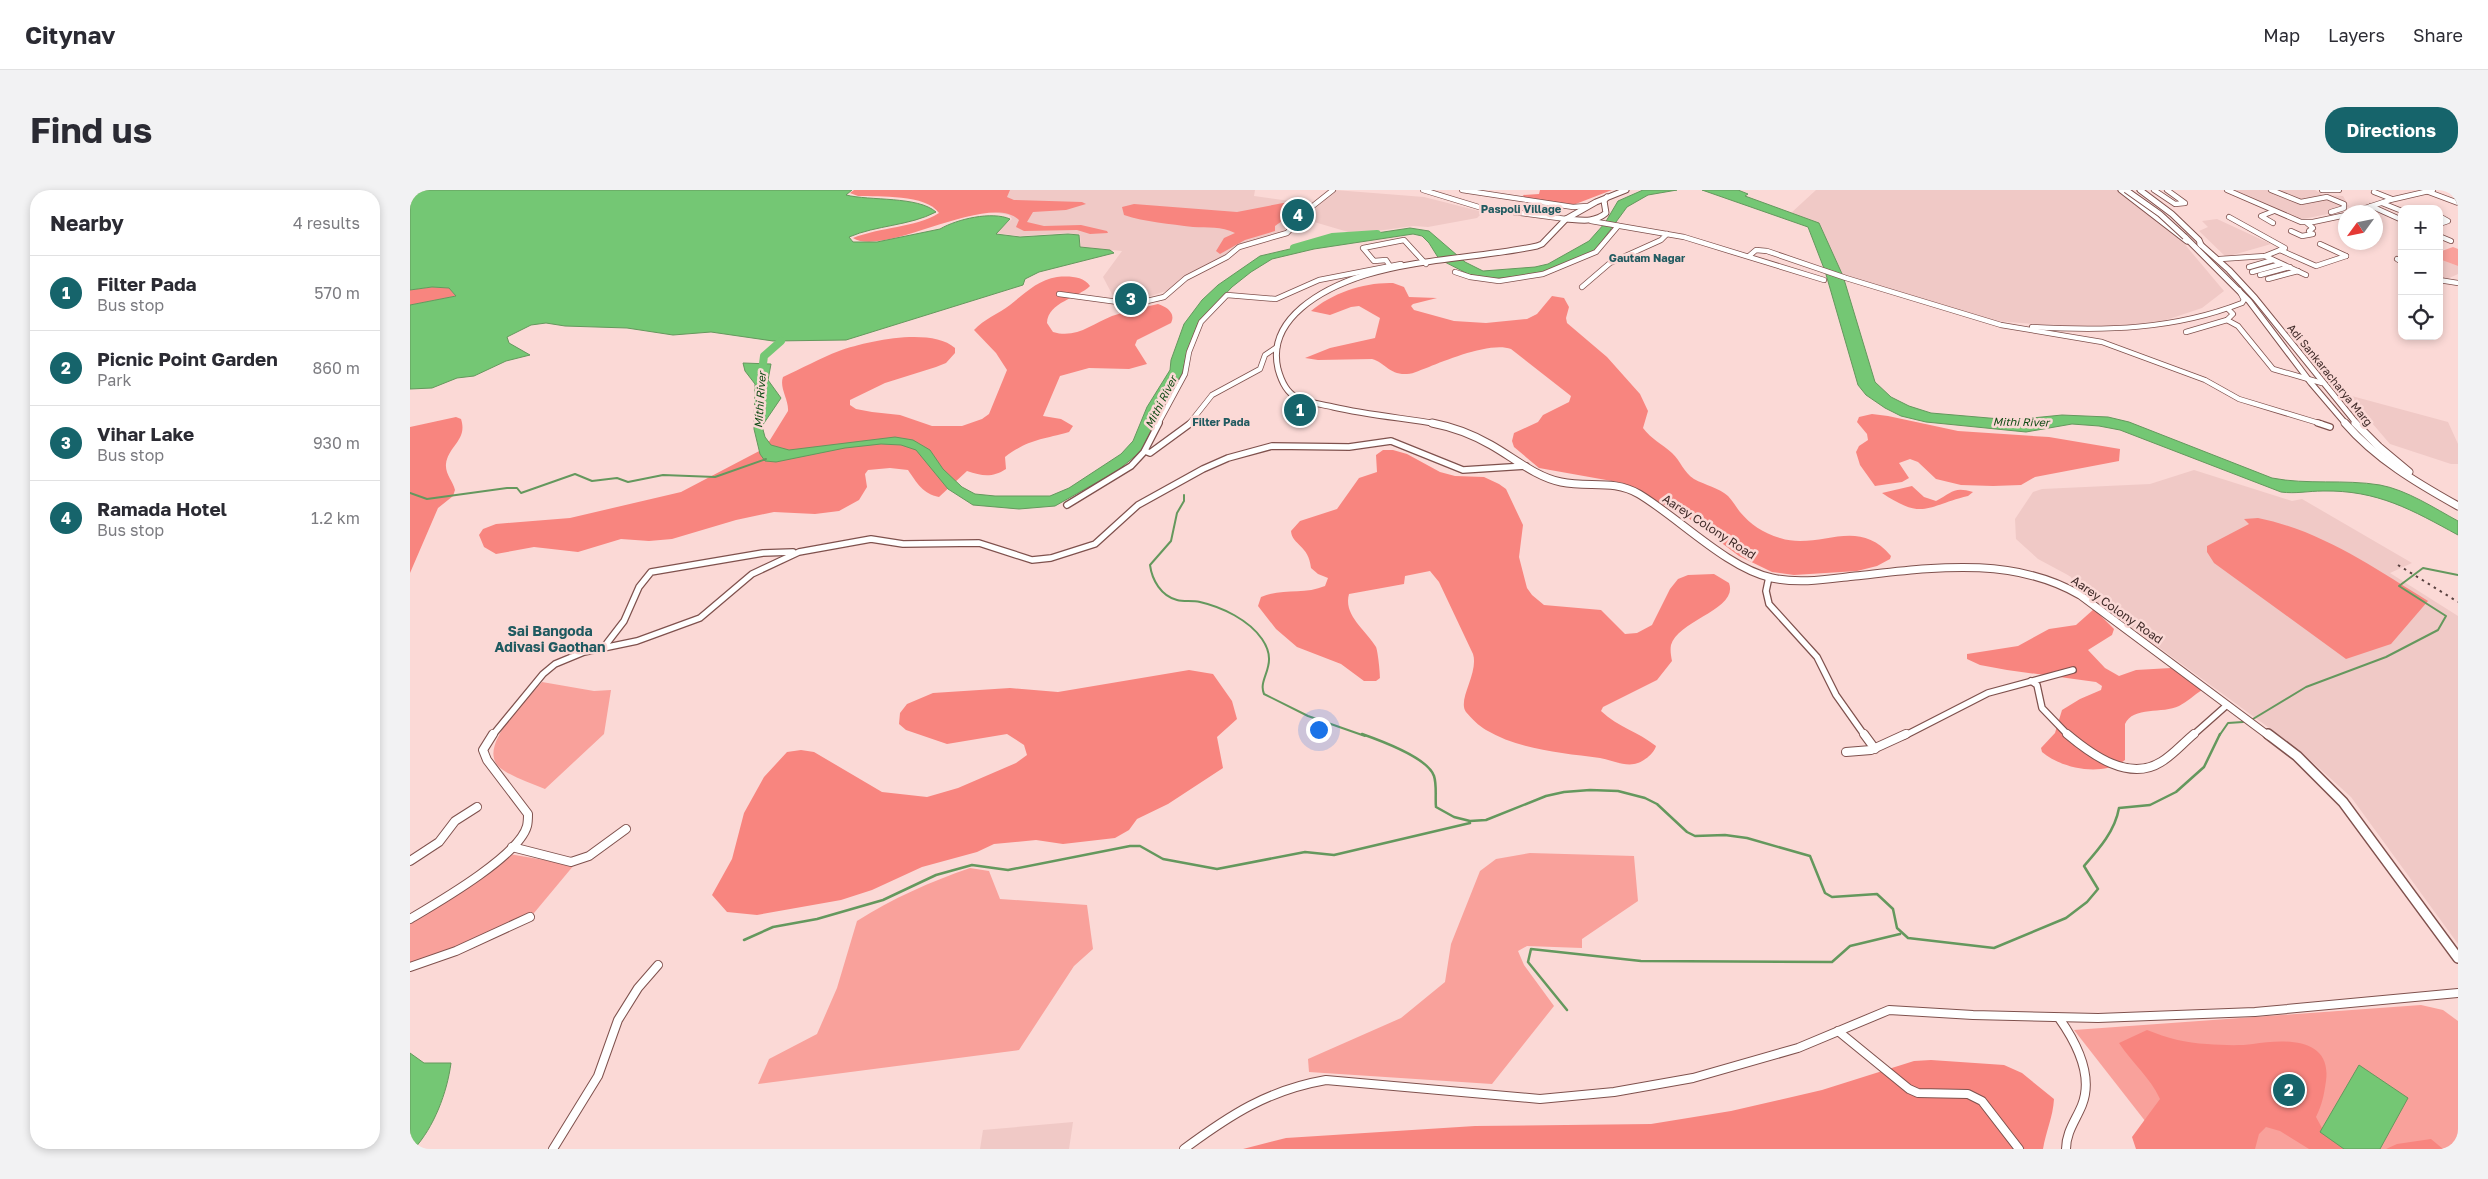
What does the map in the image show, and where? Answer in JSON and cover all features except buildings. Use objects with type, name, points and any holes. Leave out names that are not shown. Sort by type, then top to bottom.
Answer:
[{"type":"main road","points":[[1277,347],[1283,331],[1293,318],[1308,302],[1322,293],[1364,276],[1537,246],[1542,244],[1566,219],[1587,206],[1626,190]]},
{"type":"main road","points":[[2121,190],[2147,204],[2201,245]]},
{"type":"main road","points":[[2133,190],[2166,214],[2203,252]]},
{"type":"main road","points":[[2140,190],[2172,214],[2199,240],[2201,245]]},
{"type":"main road","points":[[2128,193],[2145,194]]},
{"type":"main road","points":[[2128,193],[2176,234],[2203,252]]},
{"type":"main road","points":[[1566,219],[1591,221],[1600,219],[1606,213],[1604,201],[1607,197]]},
{"type":"main road","name":"Adi Sankaracharya Marg","points":[[2201,245],[2220,259],[2266,308],[2322,383],[2369,440],[2423,482],[2458,501]]},
{"type":"main road","name":"Adi Sankaracharya Marg","points":[[2203,252],[2249,300],[2359,438],[2424,488],[2458,506]]},
{"type":"main road","name":"Aarey Colony Road","points":[[1277,347],[1283,386],[1303,400],[1454,428],[1501,449],[1527,466],[1558,482],[1610,483],[1623,486],[1640,495],[1734,560],[1769,577],[1788,581],[1808,581],[1938,567],[1996,569],[2034,574],[2061,584],[2080,595],[2297,756],[2343,802],[2458,958]]},
{"type":"street","points":[[1059,294],[1118,302],[1143,302],[1164,297],[1186,278],[1227,257],[1239,248],[1291,230],[1309,209],[1333,190]]},
{"type":"street","points":[[1423,190],[1466,205],[1566,219]]},
{"type":"street","points":[[1462,190],[1573,207],[1587,206]]},
{"type":"street","points":[[2154,190],[2175,204],[2186,203],[2167,190]]},
{"type":"street","points":[[2226,190],[2307,223],[2313,228],[2309,231],[2312,234],[2305,236],[2291,231]]},
{"type":"street","points":[[2271,190],[2301,202],[2327,197],[2345,206],[2331,212]]},
{"type":"street","points":[[2322,190],[2339,190]]},
{"type":"street","points":[[2375,205],[2433,190]]},
{"type":"street","points":[[2426,191],[2458,203]]},
{"type":"street","points":[[2374,192],[2394,199]]},
{"type":"street","points":[[2382,203],[2398,209]]},
{"type":"street","points":[[2273,223],[2261,216],[2274,211]]},
{"type":"street","points":[[2383,211],[2398,218]]},
{"type":"street","points":[[2220,259],[2265,256],[2285,247],[2229,217]]},
{"type":"street","points":[[2307,223],[2338,217]]},
{"type":"street","points":[[1591,221],[1667,234],[1824,280]]},
{"type":"street","points":[[1455,272],[1476,279],[1499,281],[1550,273],[1598,252],[1608,234],[1617,226]]},
{"type":"street","points":[[1582,287],[1610,263],[1661,240],[1667,234]]},
{"type":"street","points":[[2443,238],[2451,241]]},
{"type":"street","points":[[1390,266],[1386,260],[1374,261],[1363,248],[1404,240],[1426,264]]},
{"type":"street","points":[[2280,250],[2316,266],[2346,256],[2320,244]]},
{"type":"street","points":[[1749,256],[1756,250],[1767,251],[1810,267],[1985,321],[2018,329],[2102,342],[2205,380],[2246,401],[2330,427]]},
{"type":"street","points":[[2265,256],[2306,275]]},
{"type":"street","points":[[2249,267],[2274,260]]},
{"type":"street","points":[[1067,505],[1131,466],[1145,451],[1184,374],[1189,352],[1201,322],[1227,295],[1276,299],[1319,280],[1413,262],[1426,264]]},
{"type":"street","points":[[2252,272],[2281,264]]},
{"type":"street","points":[[2260,276],[2290,267]]},
{"type":"street","points":[[2268,279],[2298,271]]},
{"type":"street","points":[[2443,281],[2458,283]]},
{"type":"street","points":[[1985,321],[2020,327],[2131,329],[2183,323],[2228,309],[2244,300],[2239,290]]},
{"type":"street","points":[[2186,332],[2227,320],[2233,314],[2228,309]]},
{"type":"street","points":[[2227,320],[2238,326],[2269,366],[2322,383]]},
{"type":"street","points":[[1145,451],[1150,453],[1158,449],[1190,424],[1204,403],[1213,394],[1233,381],[1260,369],[1266,356],[1277,347]]},
{"type":"street","points":[[604,647],[625,619],[632,600],[644,578],[651,572],[763,553],[799,552],[871,539],[903,544],[954,542],[979,544],[1032,560],[1050,558],[1095,544],[1138,505],[1203,469],[1228,458],[1272,446],[1348,447],[1391,441],[1463,470],[1527,466]]},
{"type":"street","points":[[410,919],[474,877],[512,847],[527,830],[530,820],[528,814],[487,760],[483,750],[484,745],[543,674],[567,657],[604,647],[637,641],[700,618],[752,574],[799,552]]},
{"type":"street","points":[[1769,577],[1765,588],[1765,596],[1769,604],[1817,656],[1836,694],[1875,749]]},
{"type":"street","points":[[1846,752],[1875,749],[1988,693],[2073,670]]},
{"type":"street","points":[[2031,681],[2037,685],[2042,710],[2055,723],[2096,754],[2118,766],[2129,769],[2153,766],[2162,762],[2227,705]]},
{"type":"street","points":[[410,861],[439,842],[455,821],[477,807]]},
{"type":"street","points":[[512,847],[571,862],[589,856],[626,829]]},
{"type":"street","points":[[410,967],[464,950],[473,942],[530,917]]},
{"type":"street","points":[[553,1149],[598,1076],[618,1020],[638,988],[658,965]]},
{"type":"street","points":[[1184,1149],[1254,1100],[1301,1083],[1326,1080],[1540,1099],[1576,1096],[1693,1078],[1798,1048],[1889,1010],[2059,1018],[2255,1012],[2458,993]]},
{"type":"street","points":[[2059,1018],[2073,1036],[2080,1053],[2085,1088],[2083,1102],[2069,1132],[2066,1149]]},
{"type":"street","points":[[1838,1030],[1909,1089],[1918,1093],[1968,1094],[1976,1096],[1982,1101],[2019,1149]]},
{"type":"shaded area","points":[[854,190],[1010,190],[1007,197],[1014,200],[1082,202],[1086,204],[1066,210],[1033,212],[1027,222],[1044,226],[1081,225],[1107,231],[1108,233],[1090,234],[1077,230],[1024,231],[1016,227],[1019,220],[1005,213],[985,213],[961,218],[888,240],[868,242],[853,238],[863,234],[919,222],[939,213],[924,202],[902,198],[858,196],[850,193]]},
{"type":"shaded area","points":[[867,190],[1255,190],[1254,196],[1312,204],[1281,233],[1239,245],[1225,256],[1181,278],[1169,290],[1151,296],[1113,296],[1103,277],[1122,251],[1081,247],[1080,235],[1068,233],[1020,236],[996,233],[1012,219],[1009,215]]},
{"type":"shaded area","points":[[1335,190],[1424,197],[1483,212],[1477,218],[1428,227],[1413,226],[1355,234],[1304,219]]},
{"type":"shaded area","points":[[1540,190],[1612,190],[1573,205],[1524,197],[1523,195],[1539,194]]},
{"type":"shaded area","points":[[1816,190],[2118,190],[2182,241],[2224,291],[2202,308],[2166,320],[2130,325],[2086,328],[1996,321],[1843,276],[1819,223],[1791,213]]},
{"type":"shaded area","points":[[2230,190],[2315,190],[2323,195],[2343,196],[2348,205],[2338,205],[2338,212],[2303,219],[2290,216]]},
{"type":"shaded area","points":[[1283,203],[1293,204],[1292,214],[1275,226],[1275,231],[1245,240],[1220,254],[1216,251],[1224,238],[1235,233],[1220,228],[1193,227],[1140,219],[1124,215],[1122,207],[1134,204],[1237,212]]},
{"type":"shaded area","points":[[2217,219],[2271,244],[2226,257],[2199,231],[2208,227],[2202,221]]},
{"type":"shaded area","points":[[2453,247],[2458,249],[2458,266],[2443,260],[2443,251]]},
{"type":"shaded area","points":[[2443,260],[2458,266],[2458,274],[2447,279],[2443,278]]},
{"type":"shaded area","points":[[1057,277],[1080,278],[1090,286],[1052,310],[1047,323],[1053,332],[1069,334],[1077,332],[1112,316],[1158,304],[1170,311],[1172,316],[1171,323],[1137,340],[1135,345],[1147,364],[1129,369],[1089,368],[1060,376],[1043,416],[1061,419],[1073,426],[1069,432],[1036,441],[1013,451],[1005,457],[1006,469],[1001,472],[987,475],[967,471],[939,497],[925,491],[908,470],[890,468],[868,470],[865,474],[867,487],[859,500],[839,511],[815,514],[774,512],[736,520],[672,539],[649,541],[621,539],[578,552],[534,547],[496,554],[484,547],[479,535],[483,529],[496,524],[570,518],[681,492],[765,448],[788,411],[782,385],[783,377],[832,354],[866,343],[899,338],[931,338],[955,348],[955,353],[946,363],[885,383],[850,400],[850,405],[856,409],[900,415],[932,426],[962,426],[982,419],[989,414],[1007,370],[996,353],[974,330],[1032,288],[1044,281]]},
{"type":"shaded area","points":[[1393,283],[1404,287],[1409,297],[1437,298],[1413,304],[1411,306],[1414,310],[1454,321],[1486,323],[1527,319],[1537,314],[1552,296],[1564,298],[1569,307],[1566,318],[1567,323],[1607,357],[1640,394],[1648,411],[1643,428],[1675,456],[1690,476],[1724,493],[1757,528],[1774,536],[1795,541],[1851,536],[1865,538],[1878,544],[1891,556],[1890,559],[1877,566],[1857,571],[1794,575],[1772,572],[1739,556],[1687,517],[1623,483],[1539,468],[1514,447],[1512,441],[1514,433],[1538,422],[1543,415],[1569,402],[1571,396],[1511,349],[1503,347],[1482,350],[1458,356],[1407,374],[1396,373],[1372,359],[1318,360],[1305,358],[1330,348],[1375,338],[1380,318],[1359,306],[1330,315],[1311,311],[1329,299],[1349,290],[1371,284]]},
{"type":"shaded area","points":[[432,287],[449,288],[456,296],[410,305],[410,290]]},
{"type":"shaded area","points":[[2348,395],[2448,422],[2458,444],[2458,464],[2451,464],[2390,444]]},
{"type":"shaded area","points":[[1872,414],[1958,431],[2049,437],[2120,449],[2119,461],[2035,477],[2021,485],[1993,486],[1961,485],[1936,479],[1918,462],[1910,459],[1899,463],[1909,478],[1902,482],[1875,486],[1860,465],[1856,452],[1859,446],[1868,440],[1867,434],[1857,422],[1859,417]]},
{"type":"shaded area","points":[[456,417],[461,419],[462,432],[450,452],[446,464],[455,490],[453,496],[438,508],[410,573],[410,427]]},
{"type":"shaded area","points":[[1383,450],[1393,450],[1407,454],[1440,472],[1455,476],[1484,477],[1506,489],[1523,525],[1519,557],[1527,588],[1544,605],[1601,610],[1625,634],[1637,633],[1652,625],[1670,589],[1678,579],[1688,575],[1714,574],[1729,583],[1730,592],[1725,600],[1684,628],[1676,636],[1671,645],[1672,661],[1657,680],[1603,707],[1601,711],[1615,722],[1656,746],[1647,758],[1641,762],[1626,764],[1600,758],[1542,750],[1499,737],[1478,724],[1466,712],[1464,707],[1473,669],[1473,654],[1439,582],[1430,571],[1405,576],[1404,584],[1349,594],[1348,602],[1352,616],[1376,647],[1380,678],[1376,681],[1364,681],[1341,664],[1297,647],[1276,629],[1258,606],[1261,597],[1276,593],[1317,589],[1325,586],[1328,578],[1318,574],[1311,568],[1307,554],[1294,539],[1291,531],[1300,521],[1337,509],[1359,478],[1377,472],[1376,455]]},
{"type":"shaded area","points":[[2194,470],[2292,501],[2302,499],[2412,563],[2390,573],[2458,616],[2458,944],[2351,797],[2298,749],[2075,586],[2071,577],[2038,559],[2016,539],[2015,519],[2033,492],[2042,489],[2150,484]]},
{"type":"shaded area","points":[[1912,486],[1924,497],[1936,501],[1957,490],[1973,492],[1968,496],[1925,509],[1907,507],[1882,493]]},
{"type":"shaded area","points":[[2258,518],[2281,524],[2326,541],[2428,601],[2391,644],[2346,659],[2214,563],[2207,552],[2207,546],[2249,524],[2244,519]]},
{"type":"shaded area","points":[[2094,609],[2114,629],[2112,635],[2088,650],[2105,668],[2119,676],[2136,670],[2171,668],[2202,690],[2179,706],[2141,713],[2129,718],[2125,724],[2125,760],[2106,768],[2083,769],[2060,763],[2050,758],[2042,752],[2041,748],[2055,733],[2062,710],[2080,699],[2101,690],[2102,686],[2096,682],[1980,665],[1967,659],[1967,654],[2018,646],[2049,629],[2076,625]]},
{"type":"shaded area","points":[[1189,670],[1213,674],[1232,701],[1237,719],[1217,737],[1223,768],[1168,804],[1137,819],[1129,830],[1115,838],[1063,844],[1036,840],[994,844],[977,852],[922,867],[872,890],[841,900],[757,915],[727,912],[712,895],[732,859],[744,813],[764,777],[787,752],[801,750],[814,752],[882,792],[927,797],[958,788],[1016,763],[1027,755],[1024,745],[1007,734],[947,744],[906,730],[899,724],[900,713],[907,704],[933,693],[1010,688],[1058,692]]},
{"type":"shaded area","points":[[542,682],[594,691],[611,690],[604,734],[545,789],[503,770],[495,761],[494,750],[505,725]]},
{"type":"shaded area","points":[[1530,853],[1634,856],[1638,901],[1582,939],[1582,948],[1527,946],[1518,951],[1524,965],[1554,1006],[1492,1084],[1309,1072],[1308,1059],[1401,1018],[1445,982],[1451,944],[1480,871],[1496,859]]},
{"type":"shaded area","points":[[509,854],[574,865],[534,913],[445,953],[410,963],[410,923],[466,888]]},
{"type":"shaded area","points":[[970,868],[989,871],[1000,899],[1087,905],[1093,949],[1074,966],[1019,1050],[758,1084],[769,1059],[817,1034],[837,988],[857,921],[912,891]]},
{"type":"shaded area","points":[[2421,1005],[2443,1010],[2458,1021],[2458,1149],[2167,1149],[2074,1030]]},
{"type":"shaded area","points":[[2147,1030],[2177,1040],[2199,1043],[2248,1045],[2278,1041],[2303,1044],[2314,1049],[2321,1056],[2326,1067],[2324,1091],[2316,1117],[2322,1128],[2347,1149],[2309,1149],[2280,1131],[2266,1127],[2259,1134],[2255,1149],[2136,1149],[2132,1137],[2160,1099],[2151,1084],[2119,1043]]},
{"type":"shaded area","points":[[1931,1060],[2004,1065],[2022,1073],[2054,1099],[2043,1149],[1243,1149],[1286,1138],[1475,1126],[1651,1124],[1731,1111],[1822,1090],[1914,1061]]},
{"type":"shaded area","points":[[1073,1122],[1069,1149],[980,1149],[983,1130]]},
{"type":"shaded area","points":[[2431,1139],[2443,1149],[2386,1149],[2397,1144]]},
{"type":"water","points":[[410,190],[852,190],[846,195],[918,203],[936,212],[926,217],[849,237],[853,242],[877,242],[940,229],[965,219],[994,216],[1010,219],[996,234],[1020,237],[1079,235],[1080,247],[1110,250],[1114,253],[1039,272],[1025,279],[1023,285],[846,340],[773,341],[711,332],[673,335],[627,328],[565,326],[546,323],[531,325],[507,337],[509,343],[530,355],[506,361],[474,376],[457,378],[432,388],[410,389],[410,305],[456,296],[449,288],[432,287],[410,290]]},
{"type":"water","points":[[1643,190],[1677,190],[1648,195],[1627,207],[1594,252],[1538,274],[1490,279],[1474,277],[1439,259],[1422,236],[1413,234],[1314,249],[1272,259],[1232,287],[1198,323],[1187,353],[1182,374],[1170,393],[1140,452],[1117,471],[1055,506],[1019,509],[973,505],[948,489],[916,450],[901,445],[881,444],[845,448],[776,462],[765,461],[760,454],[754,429],[755,384],[745,371],[743,363],[771,364],[768,380],[781,398],[762,426],[765,437],[771,445],[789,450],[895,437],[913,440],[930,450],[943,469],[962,487],[975,494],[1050,496],[1069,488],[1121,454],[1133,441],[1147,407],[1170,370],[1171,360],[1184,324],[1202,300],[1218,285],[1260,256],[1324,241],[1410,228],[1429,231],[1465,262],[1483,271],[1535,267],[1548,264],[1589,241],[1605,223],[1618,201]]},
{"type":"water","points":[[1702,190],[1738,190],[1748,194],[1745,196],[1819,223],[1843,276],[1875,382],[1891,397],[1909,406],[1931,413],[2012,420],[2062,415],[2108,417],[2129,422],[2272,478],[2299,481],[2353,482],[2390,487],[2420,500],[2458,521],[2458,535],[2410,510],[2378,498],[2343,492],[2281,492],[2120,430],[2072,424],[2026,432],[1926,422],[1901,416],[1866,395],[1858,385],[1825,271],[1808,227]]},
{"type":"water","points":[[410,1053],[424,1063],[451,1063],[443,1098],[428,1131],[414,1149],[410,1149]]},
{"type":"water","points":[[2359,1065],[2408,1098],[2380,1149],[2344,1149],[2320,1132]]},
{"type":"waterway","name":"Mithi River","points":[[1294,248],[1332,237],[1377,234]]},
{"type":"waterway","name":"Mithi River","points":[[761,379],[764,356],[781,341]]},
{"type":"waterway","points":[[410,493],[427,499],[507,488],[517,488],[521,493],[575,474],[592,481],[617,478],[628,482],[663,475],[715,477],[766,459]]},
{"type":"waterway","points":[[1184,495],[1184,501],[1177,513],[1171,541],[1150,565],[1158,587],[1171,598],[1200,602],[1226,611],[1242,620],[1257,632],[1267,648],[1269,656],[1269,664],[1263,682],[1264,694],[1308,716],[1365,736]]},
{"type":"waterway","points":[[2253,719],[2306,687],[2386,657],[2438,630],[2446,616],[2399,586],[2423,568],[2458,575]]},
{"type":"waterway","points":[[2219,736],[2228,723],[2243,722]]},
{"type":"waterway","points":[[1362,734],[1402,750],[1430,769],[1434,776],[1436,807],[1454,817],[1470,821],[1486,820],[1546,796],[1564,792],[1590,790],[1618,791],[1645,798],[1657,804],[1687,832],[1695,836],[1725,835],[1747,838],[1810,856],[1825,893],[1832,897],[1877,894],[1893,909],[1897,928],[1908,938],[1994,948],[2066,918],[2087,902],[2098,889],[2084,866],[2110,832],[2119,808],[2150,805],[2176,792],[2204,767],[2219,736]]},
{"type":"waterway","points":[[744,940],[773,927],[817,919],[883,900],[936,875],[972,865],[1008,870],[1130,846],[1140,846],[1163,859],[1217,869],[1305,852],[1334,855],[1470,823]]},
{"type":"waterway","points":[[1567,1010],[1528,962],[1531,949],[1641,961],[1832,962],[1850,946],[1900,934]]},
{"type":"railway","points":[[2398,565],[2458,602]]},
{"type":"place","name":"Ramada Hotel","points":[[1298,215]]},
{"type":"place","name":"Vihar Lake","points":[[1131,299]]},
{"type":"place","name":"Filter Pada","points":[[1300,410]]},
{"type":"place","name":"Picnic Point Garden","points":[[2289,1090]]},
{"type":"district","name":"Paspoli Village","points":[[1521,209]]},
{"type":"district","name":"Gautam Nagar","points":[[1647,258]]},
{"type":"district","name":"Filter Pada","points":[[1221,422]]},
{"type":"district","name":"Sai Bangoda Adivasi Gaothan","points":[[550,640]]}]
